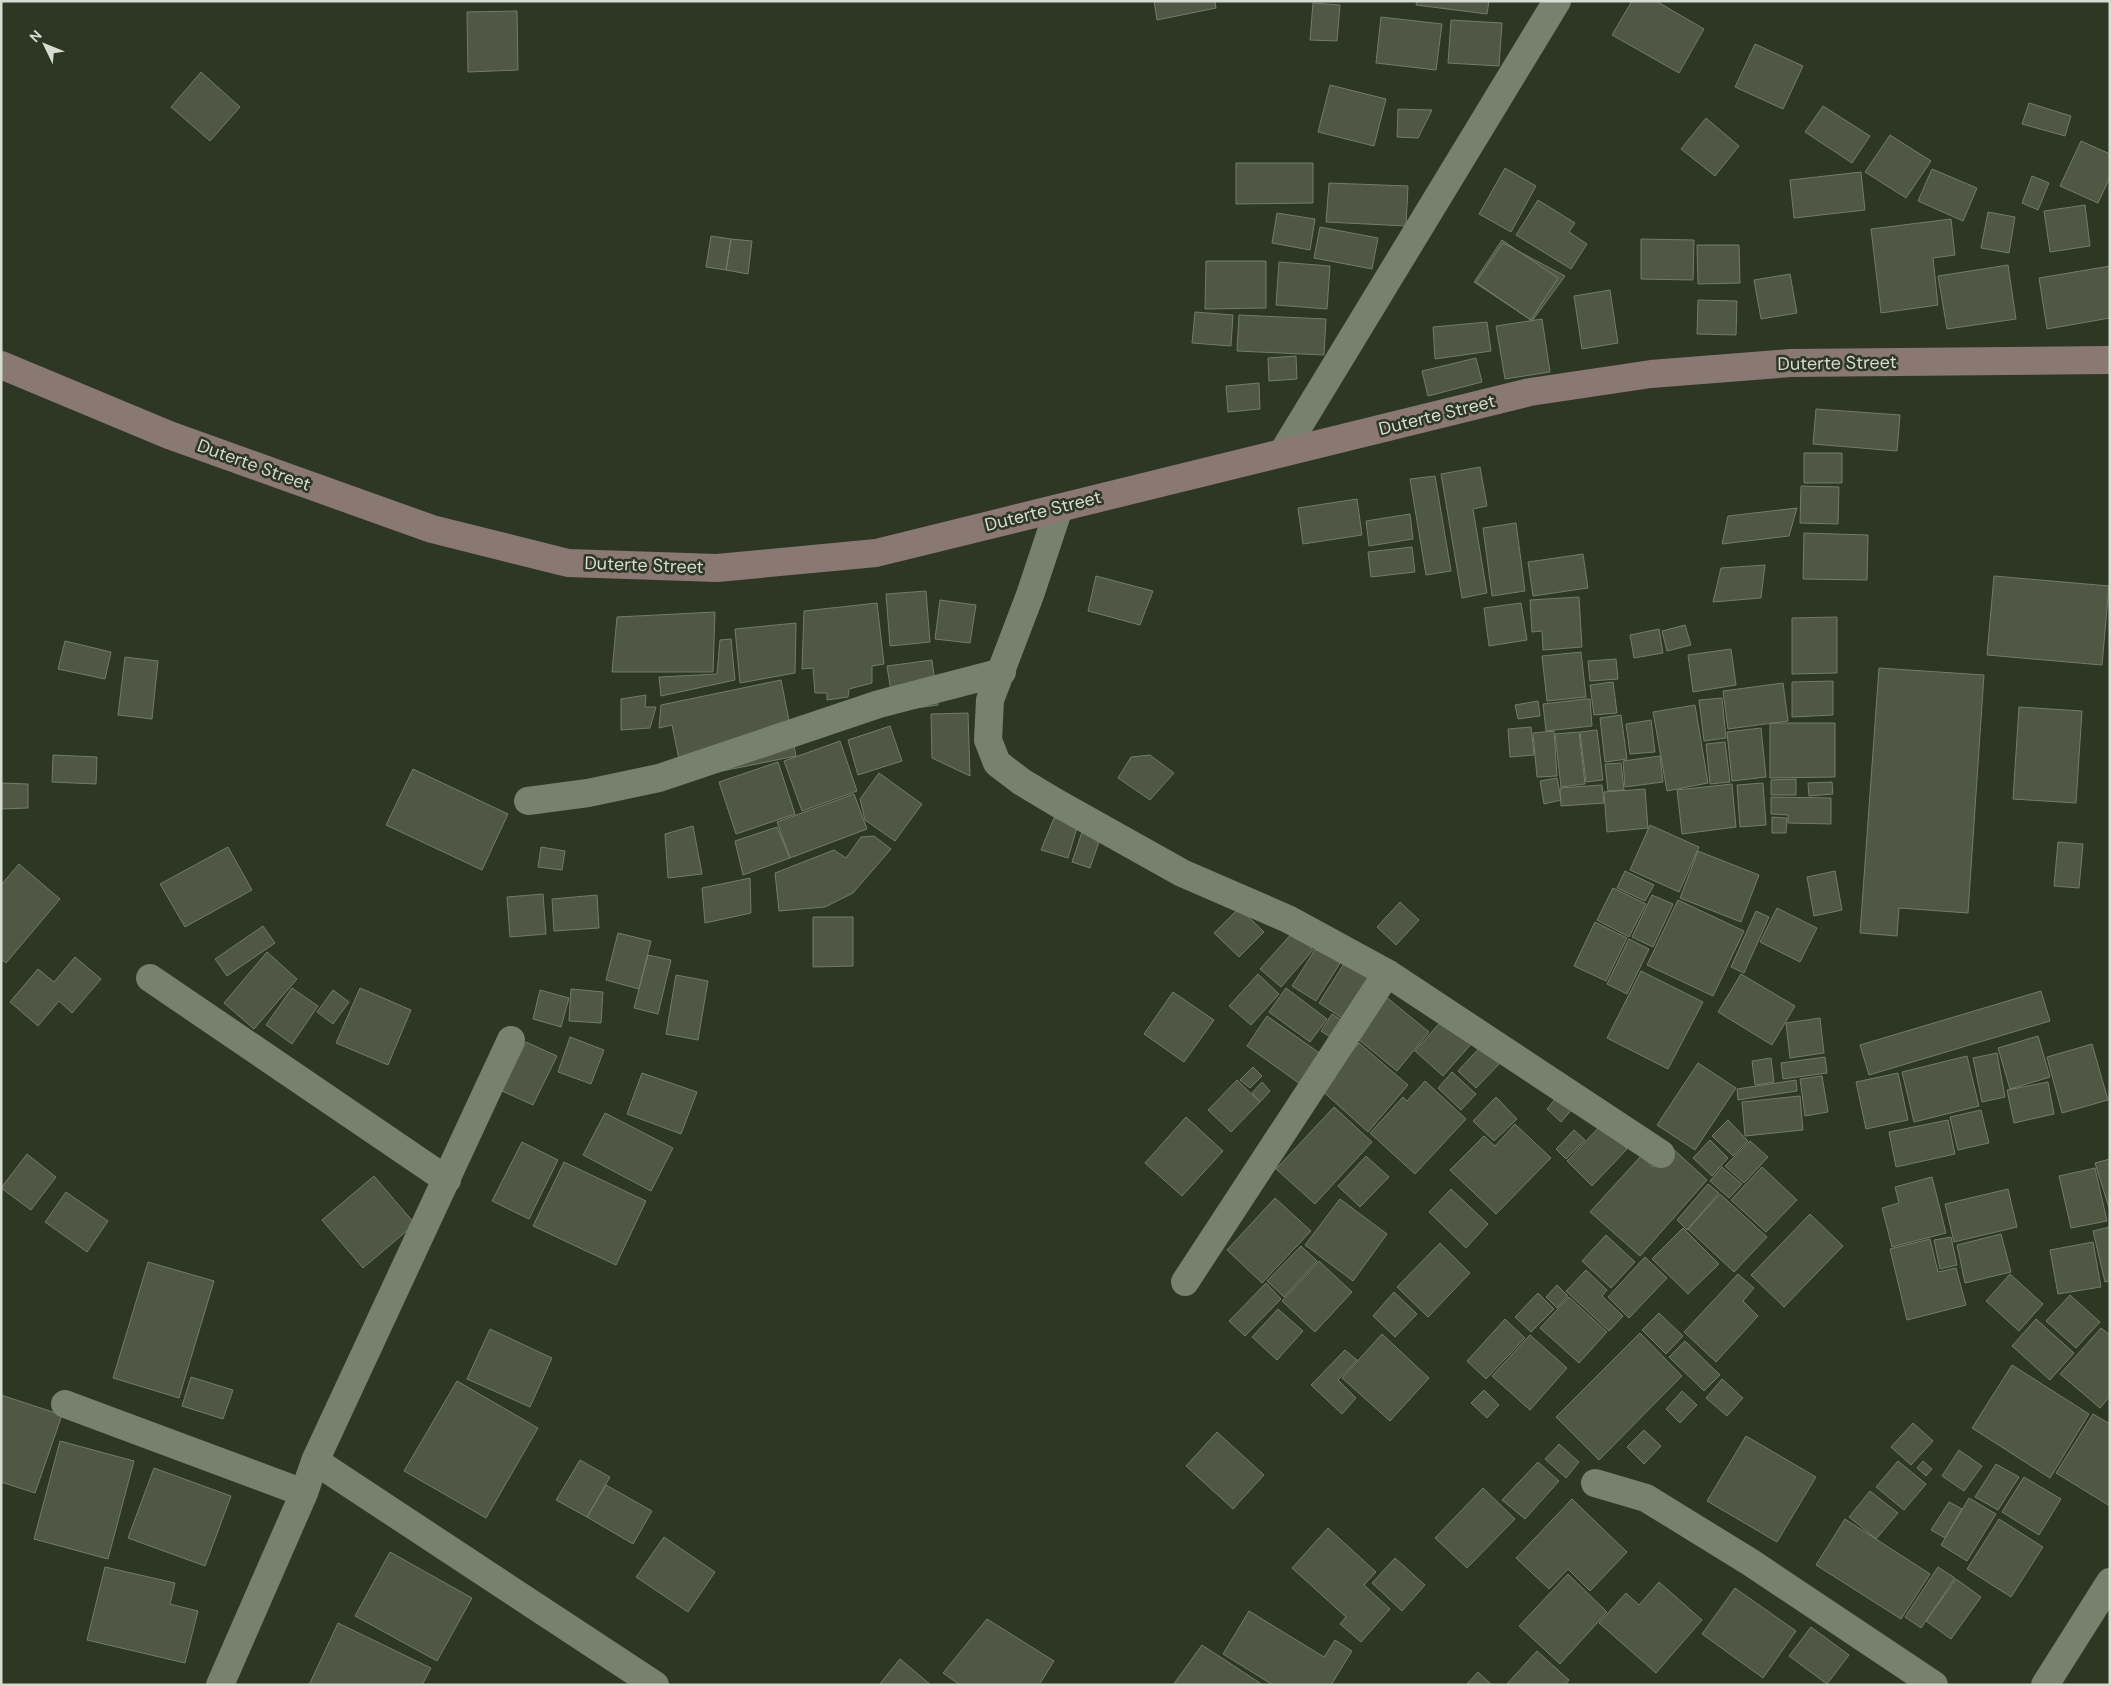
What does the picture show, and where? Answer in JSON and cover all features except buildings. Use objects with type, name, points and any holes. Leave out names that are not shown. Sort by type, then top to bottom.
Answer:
[{"type":"main road","name":"Duterte Street","points":[[1,365],[169,435],[432,529],[568,563],[717,568],[876,553],[1530,392],[1650,374],[1792,363],[2108,357]]},
{"type":"street","points":[[1284,452],[1557,1]]},
{"type":"street","points":[[1059,508],[1002,672],[990,700],[988,740],[997,763],[1022,782],[1057,803],[1182,873],[1288,919],[1387,973],[1661,1154]]},
{"type":"street","points":[[528,801],[588,793],[659,778],[879,704],[1002,672]]},
{"type":"street","points":[[1185,1282],[1387,973]]},
{"type":"street","points":[[150,978],[447,1180]]},
{"type":"street","points":[[220,1685],[304,1493],[315,1461],[511,1040]]},
{"type":"street","points":[[65,1404],[304,1493]]},
{"type":"street","points":[[315,1461],[655,1685]]},
{"type":"street","points":[[1595,1483],[1646,1498],[1750,1562],[1934,1685]]},
{"type":"street","points":[[2045,1685],[2110,1582]]}]
